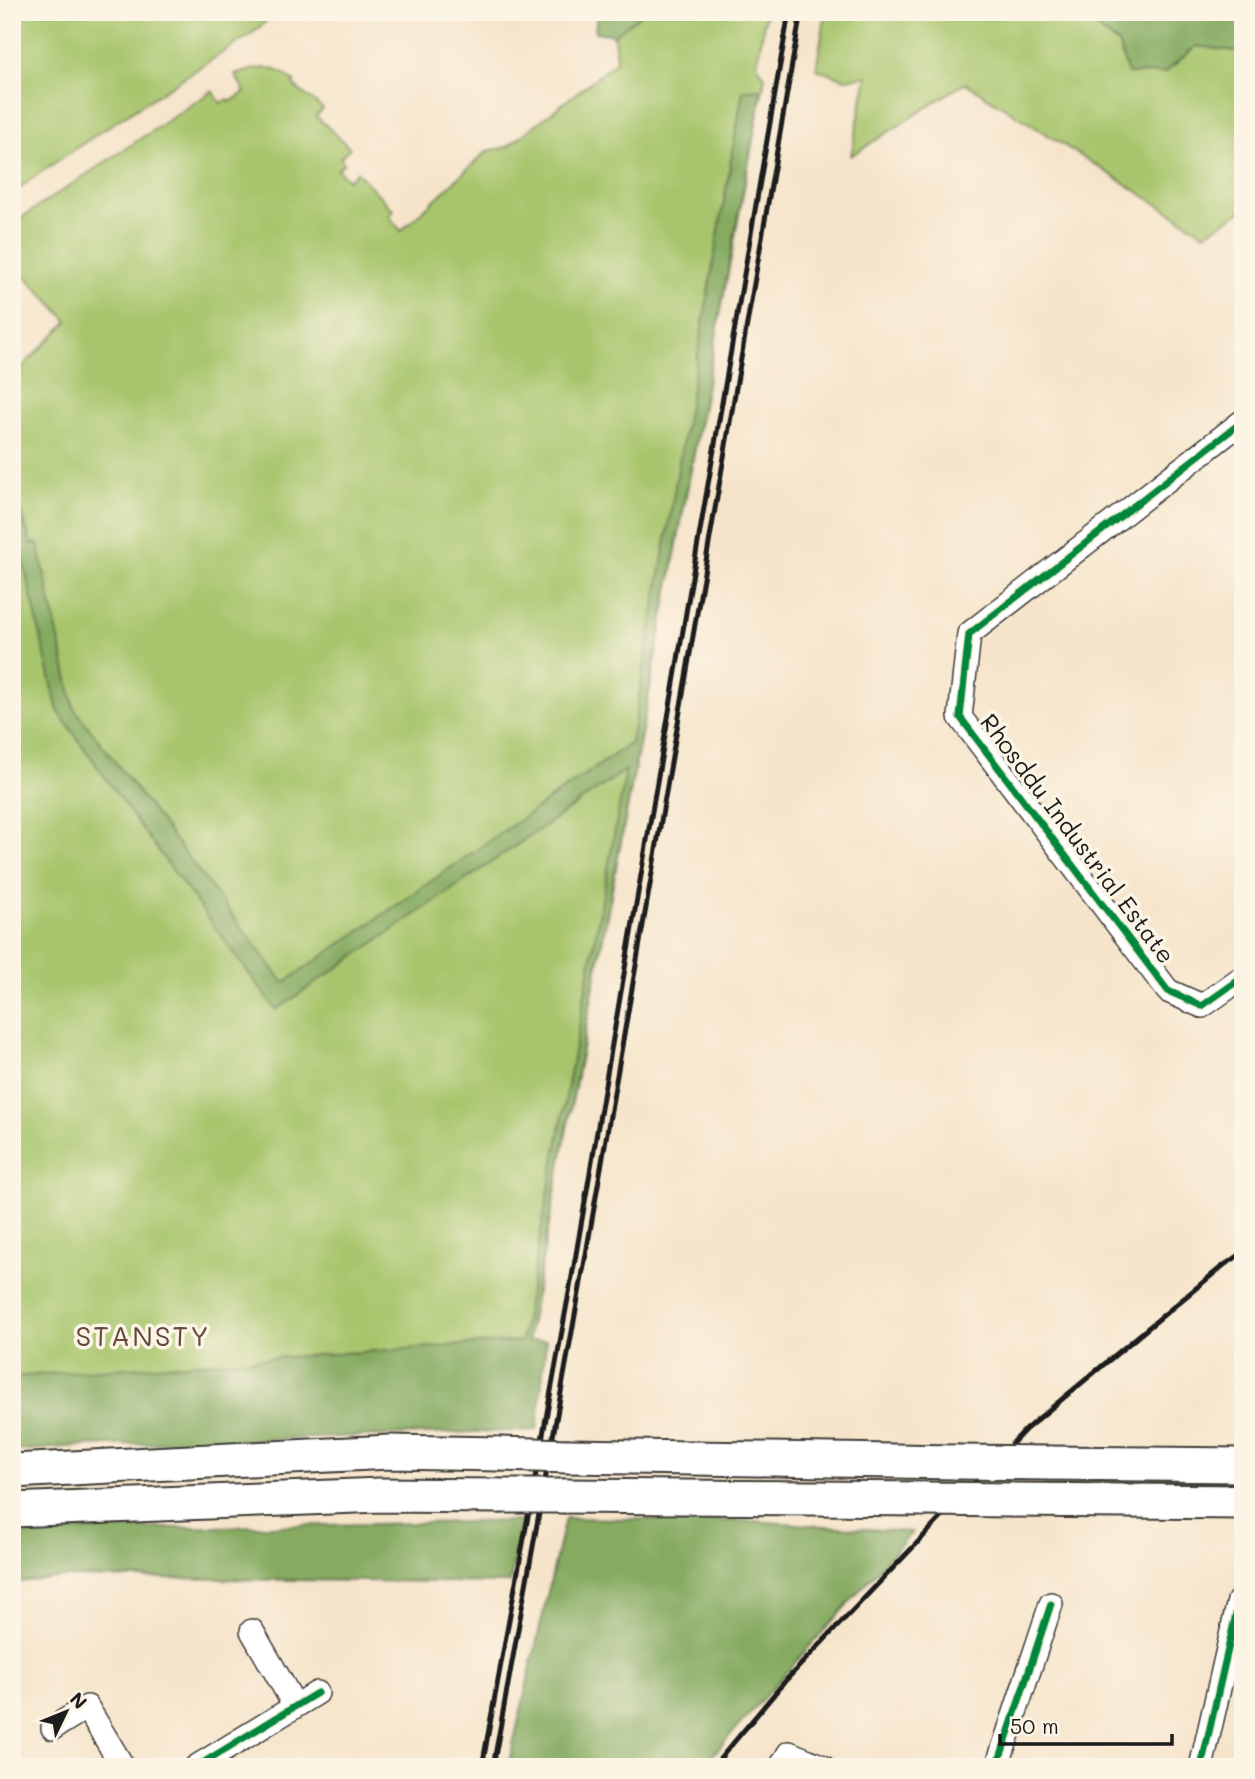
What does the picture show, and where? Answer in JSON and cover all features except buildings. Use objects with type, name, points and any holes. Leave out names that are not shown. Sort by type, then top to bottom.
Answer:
[{"type":"highway","points":[[12,1471],[390,1452],[1243,1465]]},
{"type":"highway","points":[[12,1510],[380,1495],[1243,1502]]},
{"type":"street","name":"Rhosddu Industrial Estate","points":[[1243,421],[969,634],[960,717],[1168,991],[1202,1006],[1243,977]]},
{"type":"street","points":[[1201,1767],[1238,1625],[1239,1601]]},
{"type":"street","points":[[997,1767],[1051,1604]]},
{"type":"street","points":[[252,1631],[295,1706]]},
{"type":"street","points":[[196,1767],[317,1693]]},
{"type":"street","points":[[52,1728],[87,1707],[123,1767]]},
{"type":"street","points":[[781,1767],[789,1753],[822,1767]]},
{"type":"green space","points":[[12,12],[276,12],[253,33],[103,130],[12,195]]},
{"type":"green space","points":[[597,12],[644,12],[614,35],[595,32]]},
{"type":"green space","points":[[644,12],[766,12],[757,64],[765,77],[527,1341],[12,1378],[12,377],[68,321],[12,262],[12,224],[212,91],[221,103],[228,99],[230,102],[245,92],[235,75],[267,68],[287,76],[295,82],[293,85],[323,109],[316,116],[350,148],[340,158],[344,163],[338,169],[348,180],[357,172],[394,211],[390,215],[401,231],[487,151],[507,147],[616,62],[614,35]]},
{"type":"green space","points":[[826,12],[1085,12],[1110,39],[1165,73],[1196,46],[1243,52],[1243,210],[1205,234],[965,83],[851,156],[867,76],[845,79],[816,69]]},
{"type":"green space","points":[[1085,12],[1243,12],[1243,52],[1196,46],[1164,73],[1128,74],[1118,43],[1092,24]]},
{"type":"green space","points":[[762,89],[527,1341],[546,1340],[537,1430],[79,1446],[12,1451],[12,1377],[521,1341],[626,770],[276,1010],[58,711],[12,513],[12,485],[31,543],[38,544],[74,708],[284,983],[631,743],[743,90]]},
{"type":"green space","points":[[565,1518],[753,1521],[912,1532],[702,1767],[508,1767]]},
{"type":"green space","points":[[521,1521],[510,1583],[67,1577],[12,1583],[12,1536],[66,1530]]},
{"type":"railway","points":[[482,1767],[575,1260],[789,12]]},
{"type":"railway","points":[[493,1767],[585,1260],[801,12]]},
{"type":"railway","points":[[713,1767],[787,1679],[1026,1429],[1224,1265],[1243,1253]]},
{"type":"cycle path","points":[[1243,421],[969,634],[960,717],[1168,991],[1202,1006],[1243,977]]},
{"type":"cycle path","points":[[1201,1767],[1239,1601]]},
{"type":"cycle path","points":[[997,1767],[1051,1604]]},
{"type":"cycle path","points":[[196,1767],[317,1693]]},
{"type":"district","name":"STANSTY","points":[[143,1336]]}]
